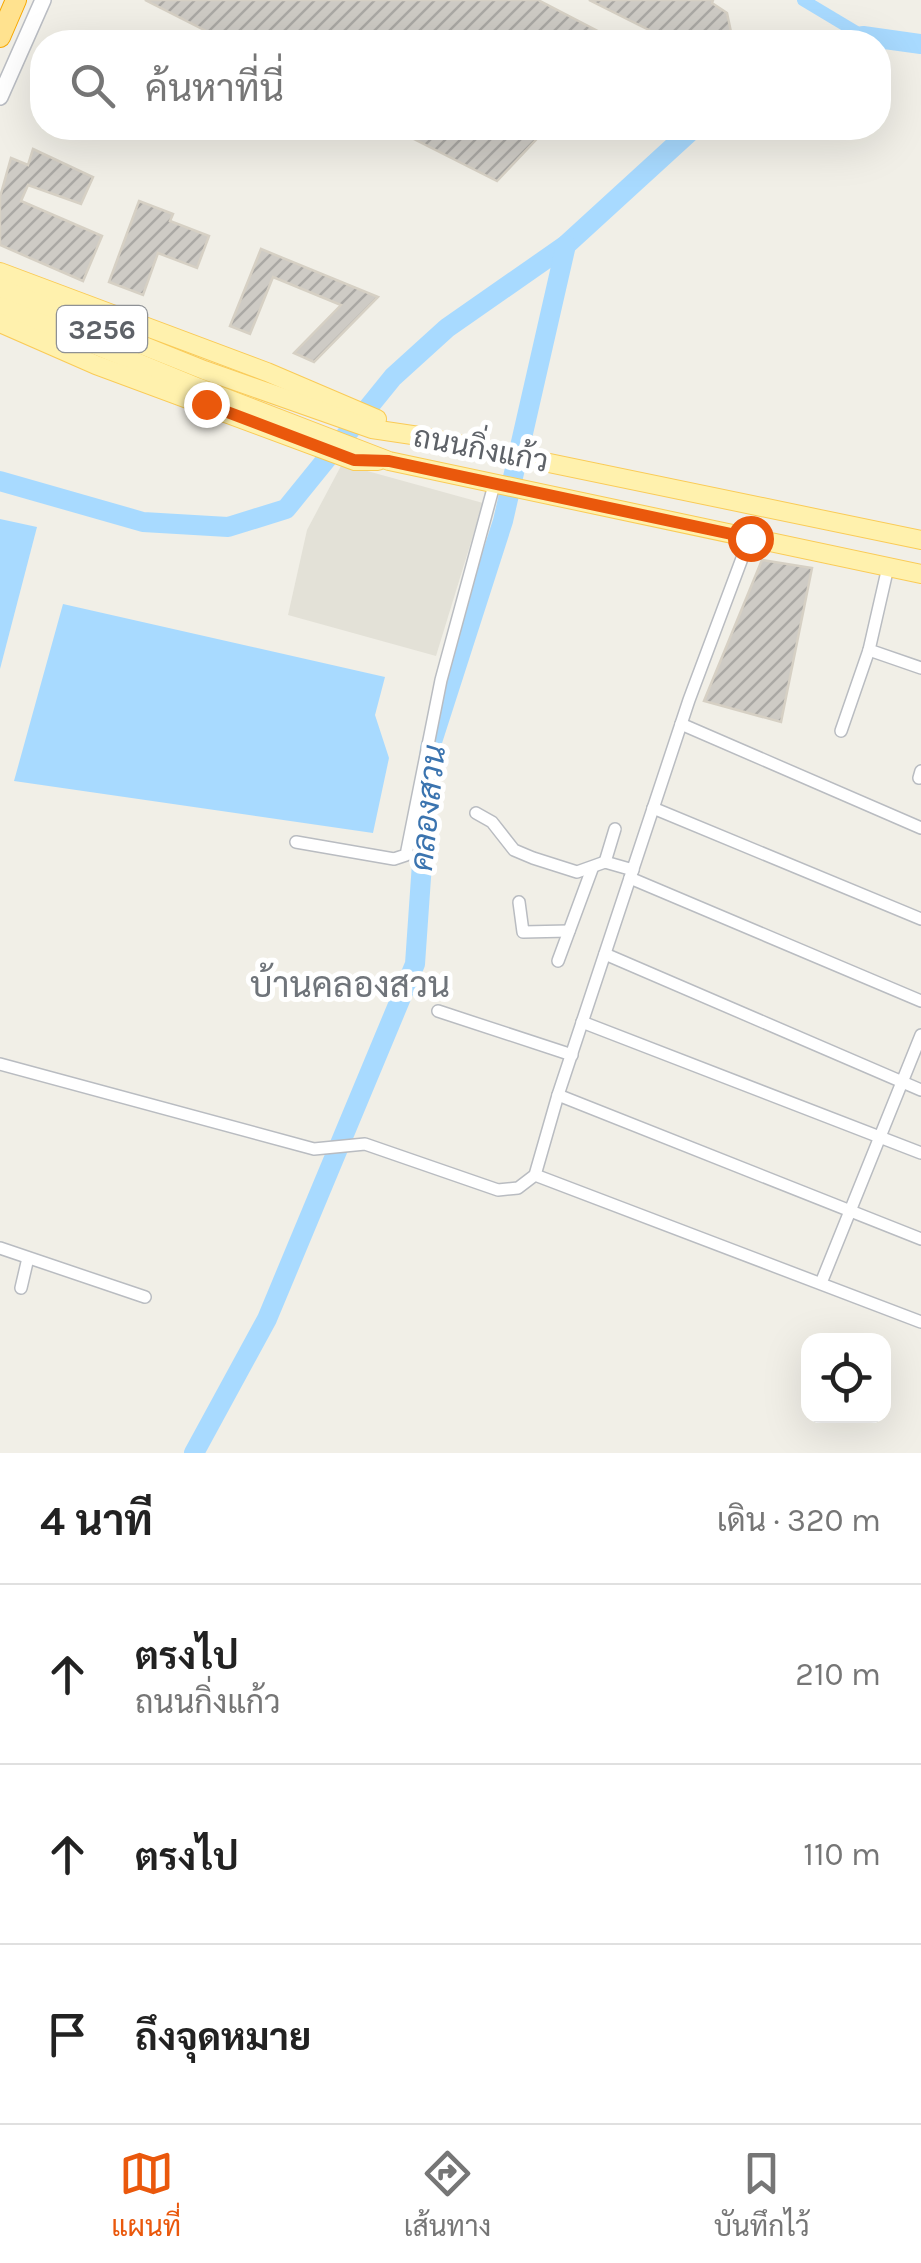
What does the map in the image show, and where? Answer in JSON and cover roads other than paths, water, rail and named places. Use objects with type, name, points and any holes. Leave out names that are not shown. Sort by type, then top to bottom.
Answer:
[{"type":"highway","points":[[0,37],[16,0]]},
{"type":"main road","points":[[0,97],[43,0]]},
{"type":"main road","points":[[0,272],[331,406]]},
{"type":"main road","name":"ถนนกิ่งแก้ว","points":[[0,288],[200,379],[314,437],[358,454],[921,574]]},
{"type":"main road","name":"ถนนกิ่งแก้ว","points":[[0,306],[200,379],[331,406],[380,426],[921,540]]},
{"type":"main road","points":[[0,323],[96,366],[314,437]]},
{"type":"street","points":[[296,842],[394,859],[406,855],[441,680],[495,485]]},
{"type":"street","points":[[0,1064],[314,1149],[365,1144],[498,1190],[518,1188],[535,1176],[558,1095],[681,724],[750,538]]},
{"type":"street","points":[[841,731],[870,650],[888,567]]},
{"type":"street","points":[[870,650],[921,668]]},
{"type":"street","points":[[681,724],[921,828]]},
{"type":"street","points":[[653,808],[921,919]]},
{"type":"street","points":[[476,812],[492,822],[514,850],[577,872],[606,862],[615,829]]},
{"type":"street","points":[[606,862],[921,1002]]},
{"type":"street","points":[[558,961],[592,869]]},
{"type":"street","points":[[519,902],[523,932],[569,931]]},
{"type":"street","points":[[605,954],[921,1090]]},
{"type":"street","points":[[438,1011],[572,1055]]},
{"type":"street","points":[[582,1022],[921,1153]]},
{"type":"street","points":[[821,1283],[921,1035]]},
{"type":"street","points":[[558,1095],[921,1239]]},
{"type":"street","points":[[535,1176],[921,1322]]},
{"type":"street","points":[[0,1248],[145,1297]]},
{"type":"street","points":[[21,1288],[28,1258]]},
{"type":"water","points":[[0,519],[37,527],[0,669]]},
{"type":"water","points":[[63,604],[385,677],[375,715],[389,758],[373,833],[14,781]]},
{"type":"waterway","points":[[803,0],[853,30]]},
{"type":"waterway","points":[[891,40],[921,44]]},
{"type":"waterway","points":[[0,481],[143,522],[228,527],[286,509],[393,377],[447,328],[566,245],[681,140]]},
{"type":"waterway","name":"คลองสวน","points":[[194,1453],[267,1319],[415,964],[430,748],[503,521],[566,245]]},
{"type":"district","name":"บ้านคลองสวน","points":[[350,985]]}]
